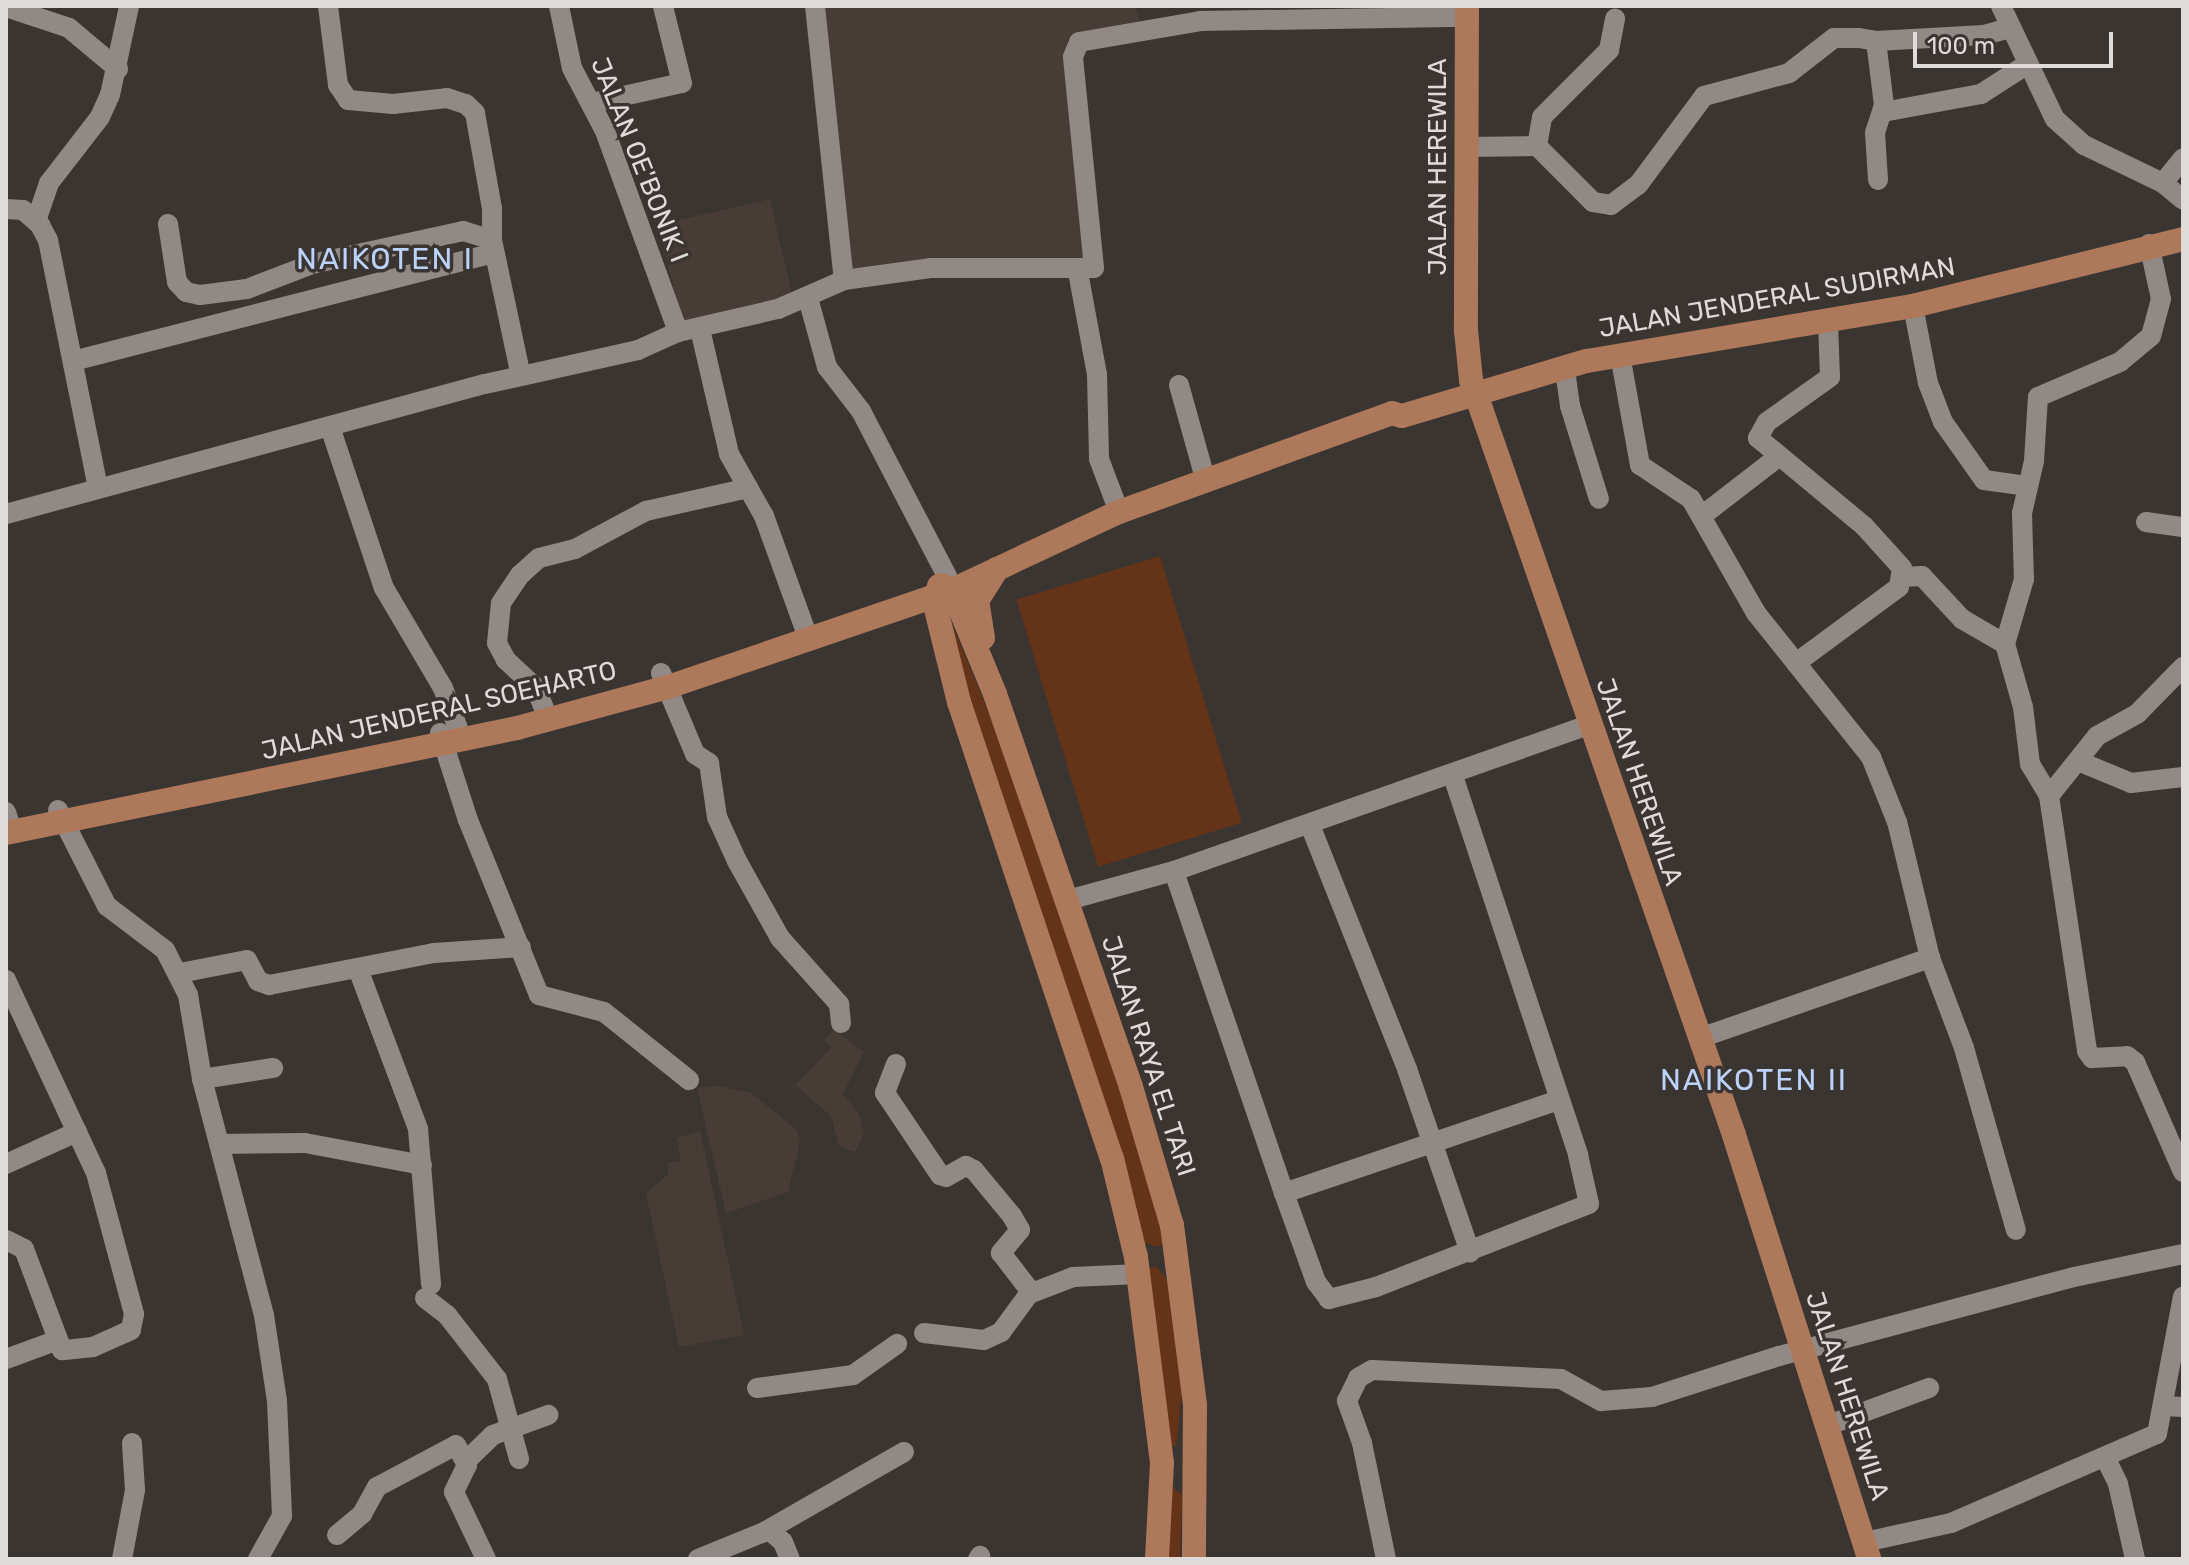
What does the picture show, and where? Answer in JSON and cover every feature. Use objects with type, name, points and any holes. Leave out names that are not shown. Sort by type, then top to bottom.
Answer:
[{"type":"main road","name":"JALAN HEREWILA","points":[[1466,12],[1472,386],[1700,1038],[1867,1550]]},
{"type":"main road","name":"JALAN JENDERAL SUDIRMAN","points":[[1392,413],[1400,402],[1472,386],[1620,355],[1828,323],[1913,306],[2149,244],[2183,239]]},
{"type":"main road","name":"JALAN JENDERAL SOEHARTO","points":[[451,736],[544,708],[664,680],[805,629],[943,587],[994,561],[1119,512],[1392,413]]},
{"type":"main road","points":[[994,561],[977,609],[995,694]]},
{"type":"main road","name":"JALAN RAYA EL TARI","points":[[943,587],[995,694],[1068,900],[1178,1248],[1191,1348],[1194,1559]]},
{"type":"main road","points":[[943,587],[959,702]]},
{"type":"main road","name":"JALAN JENDERAL SOEHARTO","points":[[7,822],[59,816],[451,736],[664,680],[901,600]]},
{"type":"main road","points":[[901,600],[927,631],[959,702],[1112,1158],[1138,1266],[1162,1463],[1157,1559]]},
{"type":"main road","points":[[1138,1266],[1178,1248]]},
{"type":"main road","points":[[1162,1463],[1195,1462]]},
{"type":"street","points":[[36,221],[49,183],[100,117],[118,69],[129,6]]},
{"type":"street","points":[[328,6],[338,85],[348,100],[393,104],[447,98],[466,104],[475,113],[492,208],[493,246],[521,376]]},
{"type":"street","name":"JALAN OE'BONIK I","points":[[559,6],[572,68],[592,103],[678,332]]},
{"type":"street","points":[[592,103],[682,83],[663,6]]},
{"type":"street","points":[[815,6],[844,280]]},
{"type":"street","points":[[2001,6],[2045,107],[2063,127],[2119,166],[2163,183],[2183,200]]},
{"type":"street","points":[[6,7],[69,28],[118,69]]},
{"type":"street","points":[[6,514],[521,376],[638,350],[678,332],[700,329],[808,298],[844,280],[975,266],[1078,272],[1097,263],[1075,46],[1198,14],[1466,12]]},
{"type":"street","points":[[1537,146],[1542,117],[1609,50],[1615,19]]},
{"type":"street","points":[[1466,147],[1537,146],[1593,202],[1611,205],[1638,185],[1696,104],[1712,90],[1789,73],[1834,38],[1876,41],[1984,35],[2010,28]]},
{"type":"street","points":[[1876,41],[1883,112],[1875,133],[1878,180]]},
{"type":"street","points":[[1883,112],[1981,94],[2026,65]]},
{"type":"street","points":[[2163,183],[2183,158]]},
{"type":"street","points":[[6,209],[23,210],[36,221],[48,240],[98,487]]},
{"type":"street","points":[[168,224],[177,282],[186,292],[200,295],[247,289],[312,264],[463,231],[493,246]]},
{"type":"street","points":[[2149,244],[2161,299],[2151,336],[2120,362],[2040,394],[2027,486],[2022,595],[2005,644],[2023,707],[2030,764],[2049,796],[2088,1055],[2127,1056],[2135,1062],[2183,1172]]},
{"type":"street","points":[[400,245],[407,275]]},
{"type":"street","points":[[73,361],[407,275],[493,246]]},
{"type":"street","points":[[312,264],[320,297]]},
{"type":"street","points":[[1078,272],[1097,375],[1099,459],[1119,512]]},
{"type":"street","points":[[200,295],[206,326]]},
{"type":"street","points":[[808,298],[827,367],[861,411],[943,587]]},
{"type":"street","points":[[1913,306],[1930,393],[1943,422],[1984,480],[2027,486]]},
{"type":"street","points":[[1828,323],[1830,377],[1759,433],[1759,442],[1882,543],[1903,577]]},
{"type":"street","points":[[700,329],[721,425],[774,538],[805,629]]},
{"type":"street","points":[[1620,355],[1640,465],[1683,490],[1703,515],[1756,613],[1871,757],[1897,822],[1930,958],[1973,1077],[2016,1230]]},
{"type":"street","points":[[1576,365],[1570,406],[1599,499]]},
{"type":"street","points":[[1179,385],[1206,482]]},
{"type":"street","points":[[330,427],[384,588],[451,736],[539,995],[604,1012],[689,1080]]},
{"type":"street","points":[[1703,515],[1778,457]]},
{"type":"street","points":[[544,708],[535,687],[506,660],[497,643],[501,603],[520,575],[539,558],[575,549],[646,511],[748,488]]},
{"type":"street","points":[[2146,522],[2183,527]]},
{"type":"street","points":[[1903,577],[1922,576],[1962,619],[2005,644]]},
{"type":"street","points":[[1796,663],[1899,587],[1903,577]]},
{"type":"street","points":[[2049,796],[2097,736],[2137,714],[2183,667]]},
{"type":"street","points":[[664,680],[695,754],[709,763],[717,817],[737,861],[780,938],[839,1004],[841,1023]]},
{"type":"street","points":[[1068,900],[1174,871],[1453,776],[1591,724]]},
{"type":"street","points":[[2078,761],[2131,783],[2183,777]]},
{"type":"street","points":[[1174,871],[1316,1282],[1329,1299],[1470,1252],[1587,1208],[1590,1198],[1453,776]]},
{"type":"street","points":[[59,816],[116,918],[155,941],[180,973],[202,1079],[264,1315],[278,1416],[282,1516],[258,1559]]},
{"type":"street","points":[[1310,825],[1431,1141],[1470,1252]]},
{"type":"street","points":[[180,973],[247,960],[258,981],[269,985],[434,953],[521,947]]},
{"type":"street","points":[[1700,1038],[1930,958]]},
{"type":"street","points":[[358,969],[418,1129],[428,1291],[497,1379],[519,1459]]},
{"type":"street","points":[[6,980],[100,1187],[134,1323],[124,1337],[74,1352],[55,1341],[24,1249],[6,1240]]},
{"type":"street","points":[[896,1064],[885,1093],[940,1175],[946,1177],[966,1166],[974,1170],[1012,1216],[1020,1230],[1001,1253],[1031,1292]]},
{"type":"street","points":[[202,1079],[273,1068]]},
{"type":"street","points":[[1284,1193],[1559,1100]]},
{"type":"street","points":[[6,1164],[77,1132]]},
{"type":"street","points":[[220,1144],[305,1143],[422,1165]]},
{"type":"street","points":[[1386,1559],[1362,1443],[1347,1401],[1350,1388],[1364,1373],[1561,1379],[1590,1398],[1613,1401],[1667,1394],[1717,1373],[2074,1277],[2183,1254]]},
{"type":"street","points":[[924,1333],[984,1340],[1001,1332],[1031,1292],[1073,1277],[1138,1266]]},
{"type":"street","points":[[1867,1550],[1951,1523],[2157,1434],[2173,1407],[2183,1296]]},
{"type":"street","points":[[6,1359],[55,1341]]},
{"type":"street","points":[[757,1388],[853,1375],[897,1344]]},
{"type":"street","points":[[1826,1426],[1929,1388]]},
{"type":"street","points":[[486,1559],[454,1492],[467,1460],[482,1442],[509,1424],[548,1415]]},
{"type":"street","points":[[122,1559],[135,1490],[132,1443]]},
{"type":"street","points":[[337,1535],[362,1514],[377,1487],[453,1446],[467,1460]]},
{"type":"street","points":[[698,1559],[766,1531],[904,1452]]},
{"type":"street","points":[[2105,1457],[2118,1484],[2135,1559]]},
{"type":"street","points":[[766,1531],[778,1536],[790,1559]]},
{"type":"shaded area","points":[[821,6],[1135,6],[1140,21],[1068,39],[1087,261],[847,274]]},
{"type":"shaded area","points":[[770,199],[794,302],[683,328],[659,225]]},
{"type":"shaded area","points":[[1160,556],[1242,823],[1098,867],[1017,600]]},
{"type":"shaded area","points":[[949,617],[994,726],[1121,1090],[1164,1234],[1163,1244],[1156,1247],[1140,1240],[942,620]]},
{"type":"shaded area","points":[[834,1030],[864,1052],[843,1094],[859,1114],[864,1134],[855,1152],[839,1146],[831,1116],[795,1085],[832,1047],[824,1040]]},
{"type":"shaded area","points":[[719,1086],[751,1093],[797,1130],[800,1142],[788,1192],[726,1213],[697,1088]]},
{"type":"shaded area","points":[[700,1131],[744,1335],[679,1347],[646,1194],[668,1174],[668,1163],[681,1161],[677,1138]]},
{"type":"shaded area","points":[[1156,1266],[1167,1280],[1183,1384],[1176,1446],[1162,1446],[1149,1269]]},
{"type":"shaded area","points":[[1172,1487],[1182,1495],[1180,1559],[1159,1559]]},
{"type":"district","name":"NAIKOTEN I","points":[[385,259]]},
{"type":"district","name":"NAIKOTEN II","points":[[1754,1080]]}]
